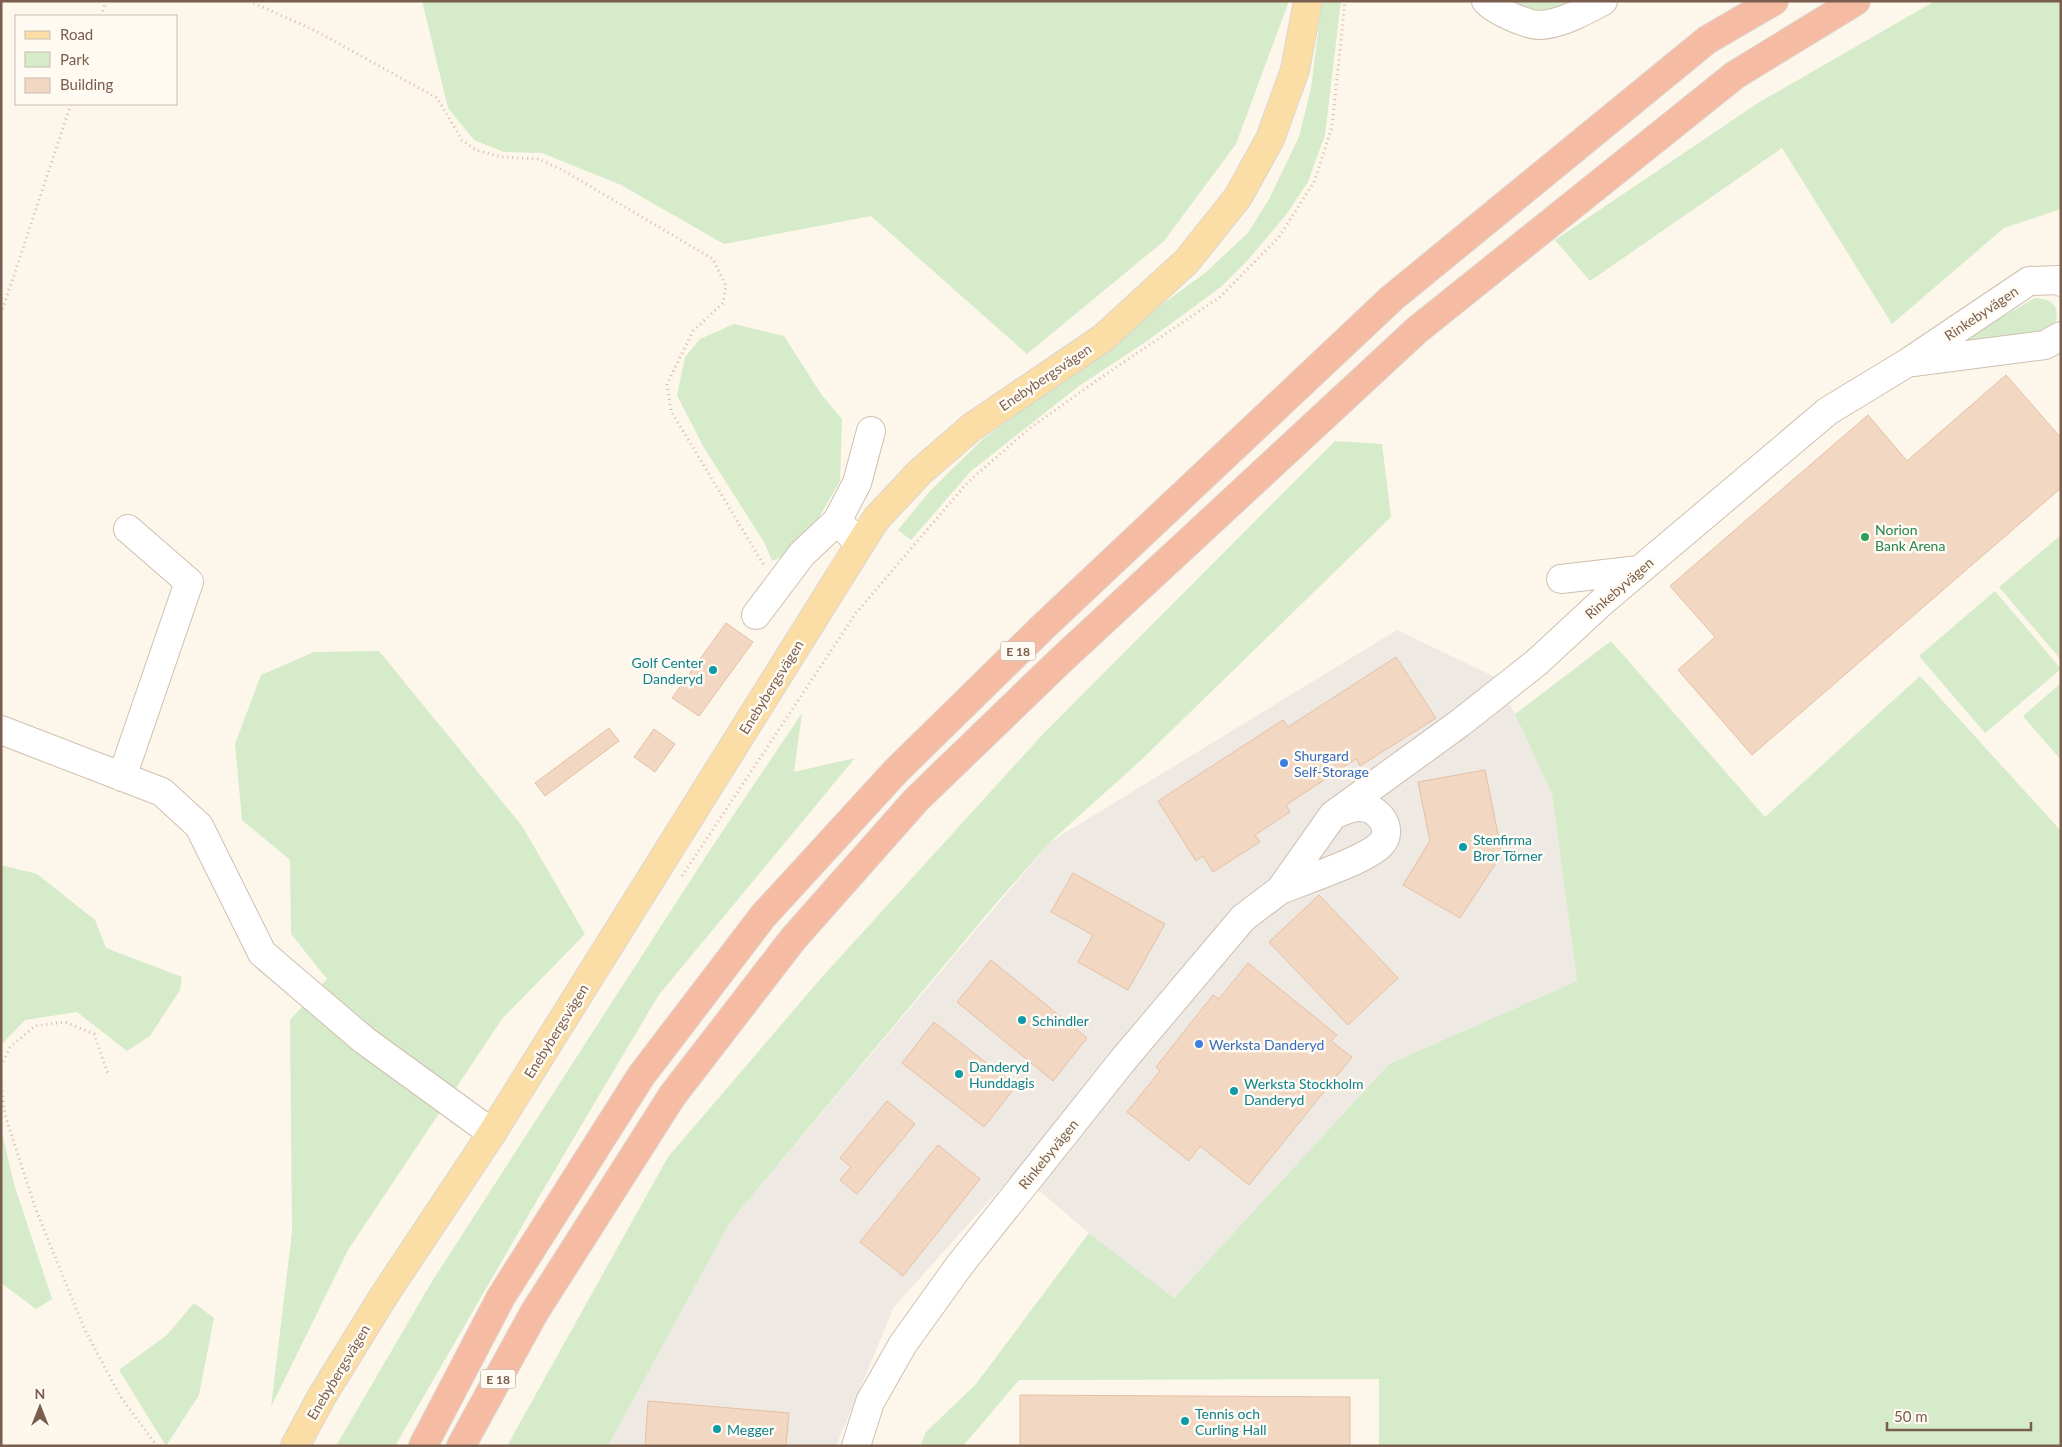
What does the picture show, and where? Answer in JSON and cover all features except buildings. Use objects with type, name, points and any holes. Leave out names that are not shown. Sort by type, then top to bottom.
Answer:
[{"type":"highway","name":"E 18","points":[[423,1446],[501,1297],[641,1076],[763,916],[896,771],[1044,626],[1392,298],[1707,40],[1774,1]]},
{"type":"highway","name":"E 18","points":[[461,1446],[534,1313],[672,1096],[793,939],[916,800],[1060,661],[1417,330],[1735,75],[1856,1]]},
{"type":"main road","name":"Enebybergsvägen","points":[[295,1446],[322,1396],[385,1294],[492,1133],[876,520],[920,472],[972,427],[1103,338],[1186,262],[1238,197],[1270,139],[1295,70],[1308,1]]},
{"type":"street","points":[[1486,1],[1508,16],[1539,25],[1565,19],[1603,1]]},
{"type":"street","name":"Rinkebyvägen","points":[[1280,890],[1333,815],[1460,723],[1536,663],[1603,601],[1828,411],[1907,363],[2029,281],[2059,280],[2061,282]]},
{"type":"street","name":"Rinkebyvägen","points":[[1907,363],[2045,345],[2061,336]]},
{"type":"street","points":[[756,615],[802,554],[837,521],[857,483],[872,431]]},
{"type":"street","points":[[837,521],[860,544]]},
{"type":"street","points":[[122,776],[189,582],[128,529]]},
{"type":"street","points":[[1561,579],[1640,570]]},
{"type":"street","points":[[1,730],[162,792],[199,826],[262,953],[364,1040],[492,1133]]},
{"type":"street","name":"Rinkebyvägen","points":[[856,1446],[870,1402],[903,1344],[959,1266],[1124,1060],[1243,918],[1280,890],[1369,854],[1382,843],[1386,829],[1384,821],[1372,810],[1360,806],[1346,809],[1333,815]]},
{"type":"path","points":[[100,15],[106,1]]},
{"type":"path","points":[[249,1],[316,31],[437,98],[462,140],[476,150],[502,157],[539,159],[566,172],[713,259],[726,286],[723,303],[693,331],[667,384],[670,411],[777,587]]},
{"type":"path","points":[[678,883],[856,612],[968,482],[1030,428],[1220,297],[1279,237],[1314,182],[1332,127],[1345,1]]},
{"type":"path","points":[[1,314],[71,105]]},
{"type":"path","points":[[1,1066],[10,1047],[35,1026],[65,1022],[94,1034],[108,1074]]},
{"type":"path","points":[[1,1081],[6,1115],[36,1210],[85,1330],[120,1396],[157,1446]]},
{"type":"shaded area","points":[[1397,630],[1495,677],[1515,714],[1552,794],[1577,981],[1389,1064],[1174,1298],[1089,1233],[1016,1171],[894,1307],[836,1446],[608,1446],[730,1222],[1050,842]]},
{"type":"green space","points":[[422,1],[1289,1],[1236,144],[1164,241],[1027,354],[871,216],[724,244],[621,185],[542,153],[504,152],[474,140],[448,108]]},
{"type":"green space","points":[[1322,1],[1341,1],[1325,135],[1308,182],[1286,215],[1248,260],[1221,287],[1147,341],[1079,386],[971,471],[911,540],[898,530],[930,491],[984,438],[1095,357],[1205,273],[1248,233],[1269,199],[1299,137],[1311,88]]},
{"type":"green space","points":[[1508,1],[1574,1],[1558,10],[1541,12],[1524,9]]},
{"type":"green space","points":[[1935,1],[2061,1],[2061,209],[2004,228],[1892,324],[1782,148],[1590,281],[1555,240],[1758,103]]},
{"type":"green space","points":[[2035,298],[2048,300],[2055,306],[2057,316],[2053,329],[1965,346],[1963,340]]},
{"type":"green space","points":[[734,324],[784,336],[821,394],[842,419],[840,481],[813,528],[786,555],[772,561],[764,542],[703,446],[677,395],[685,357],[700,339]]},
{"type":"green space","points":[[1335,441],[1382,444],[1391,517],[1139,762],[1050,842],[997,902],[730,1222],[608,1446],[507,1446],[668,1157],[823,976],[1043,734]]},
{"type":"green space","points":[[2061,535],[2061,660],[1999,587]]},
{"type":"green space","points":[[1995,591],[2061,669],[1985,733],[1919,656]]},
{"type":"green space","points":[[1611,641],[1765,817],[1920,676],[2061,831],[2061,1446],[1379,1446],[1379,1379],[1019,1380],[963,1446],[920,1446],[926,1432],[976,1384],[1089,1233],[1174,1298],[1389,1064],[1577,981],[1552,794],[1515,714]]},
{"type":"green space","points":[[379,651],[522,826],[585,934],[502,1019],[348,1250],[271,1407],[292,1232],[290,1020],[327,979],[291,934],[290,860],[242,820],[235,744],[261,675],[314,652]]},
{"type":"green space","points":[[2061,683],[2061,760],[2023,716]]},
{"type":"green space","points":[[802,713],[794,772],[855,758],[658,996],[395,1446],[336,1446],[431,1283],[710,850]]},
{"type":"green space","points":[[1,865],[37,874],[95,920],[106,948],[182,977],[180,990],[150,1036],[127,1051],[77,1012],[25,1020],[1,1045]]},
{"type":"green space","points":[[1,1129],[14,1184],[52,1299],[36,1309],[1,1283]]},
{"type":"green space","points":[[194,1303],[214,1318],[199,1395],[166,1446],[119,1370],[167,1335]]},
{"type":"place","name":"Norion Bank Arena","points":[[1865,537]]},
{"type":"place","name":"Golf Center Danderyd","points":[[713,670]]},
{"type":"place","name":"Shurgard Self-Storage","points":[[1284,763]]},
{"type":"place","name":"Stenfirma Bror Törner","points":[[1463,847]]},
{"type":"place","name":"Schindler","points":[[1022,1020]]},
{"type":"place","name":"Werksta Danderyd","points":[[1199,1044]]},
{"type":"place","name":"Danderyd Hunddagis","points":[[959,1074]]},
{"type":"place","name":"Werksta Stockholm Danderyd","points":[[1234,1091]]},
{"type":"place","name":"Tennis och Curling Hall","points":[[1185,1421]]},
{"type":"place","name":"Megger","points":[[717,1429]]}]
